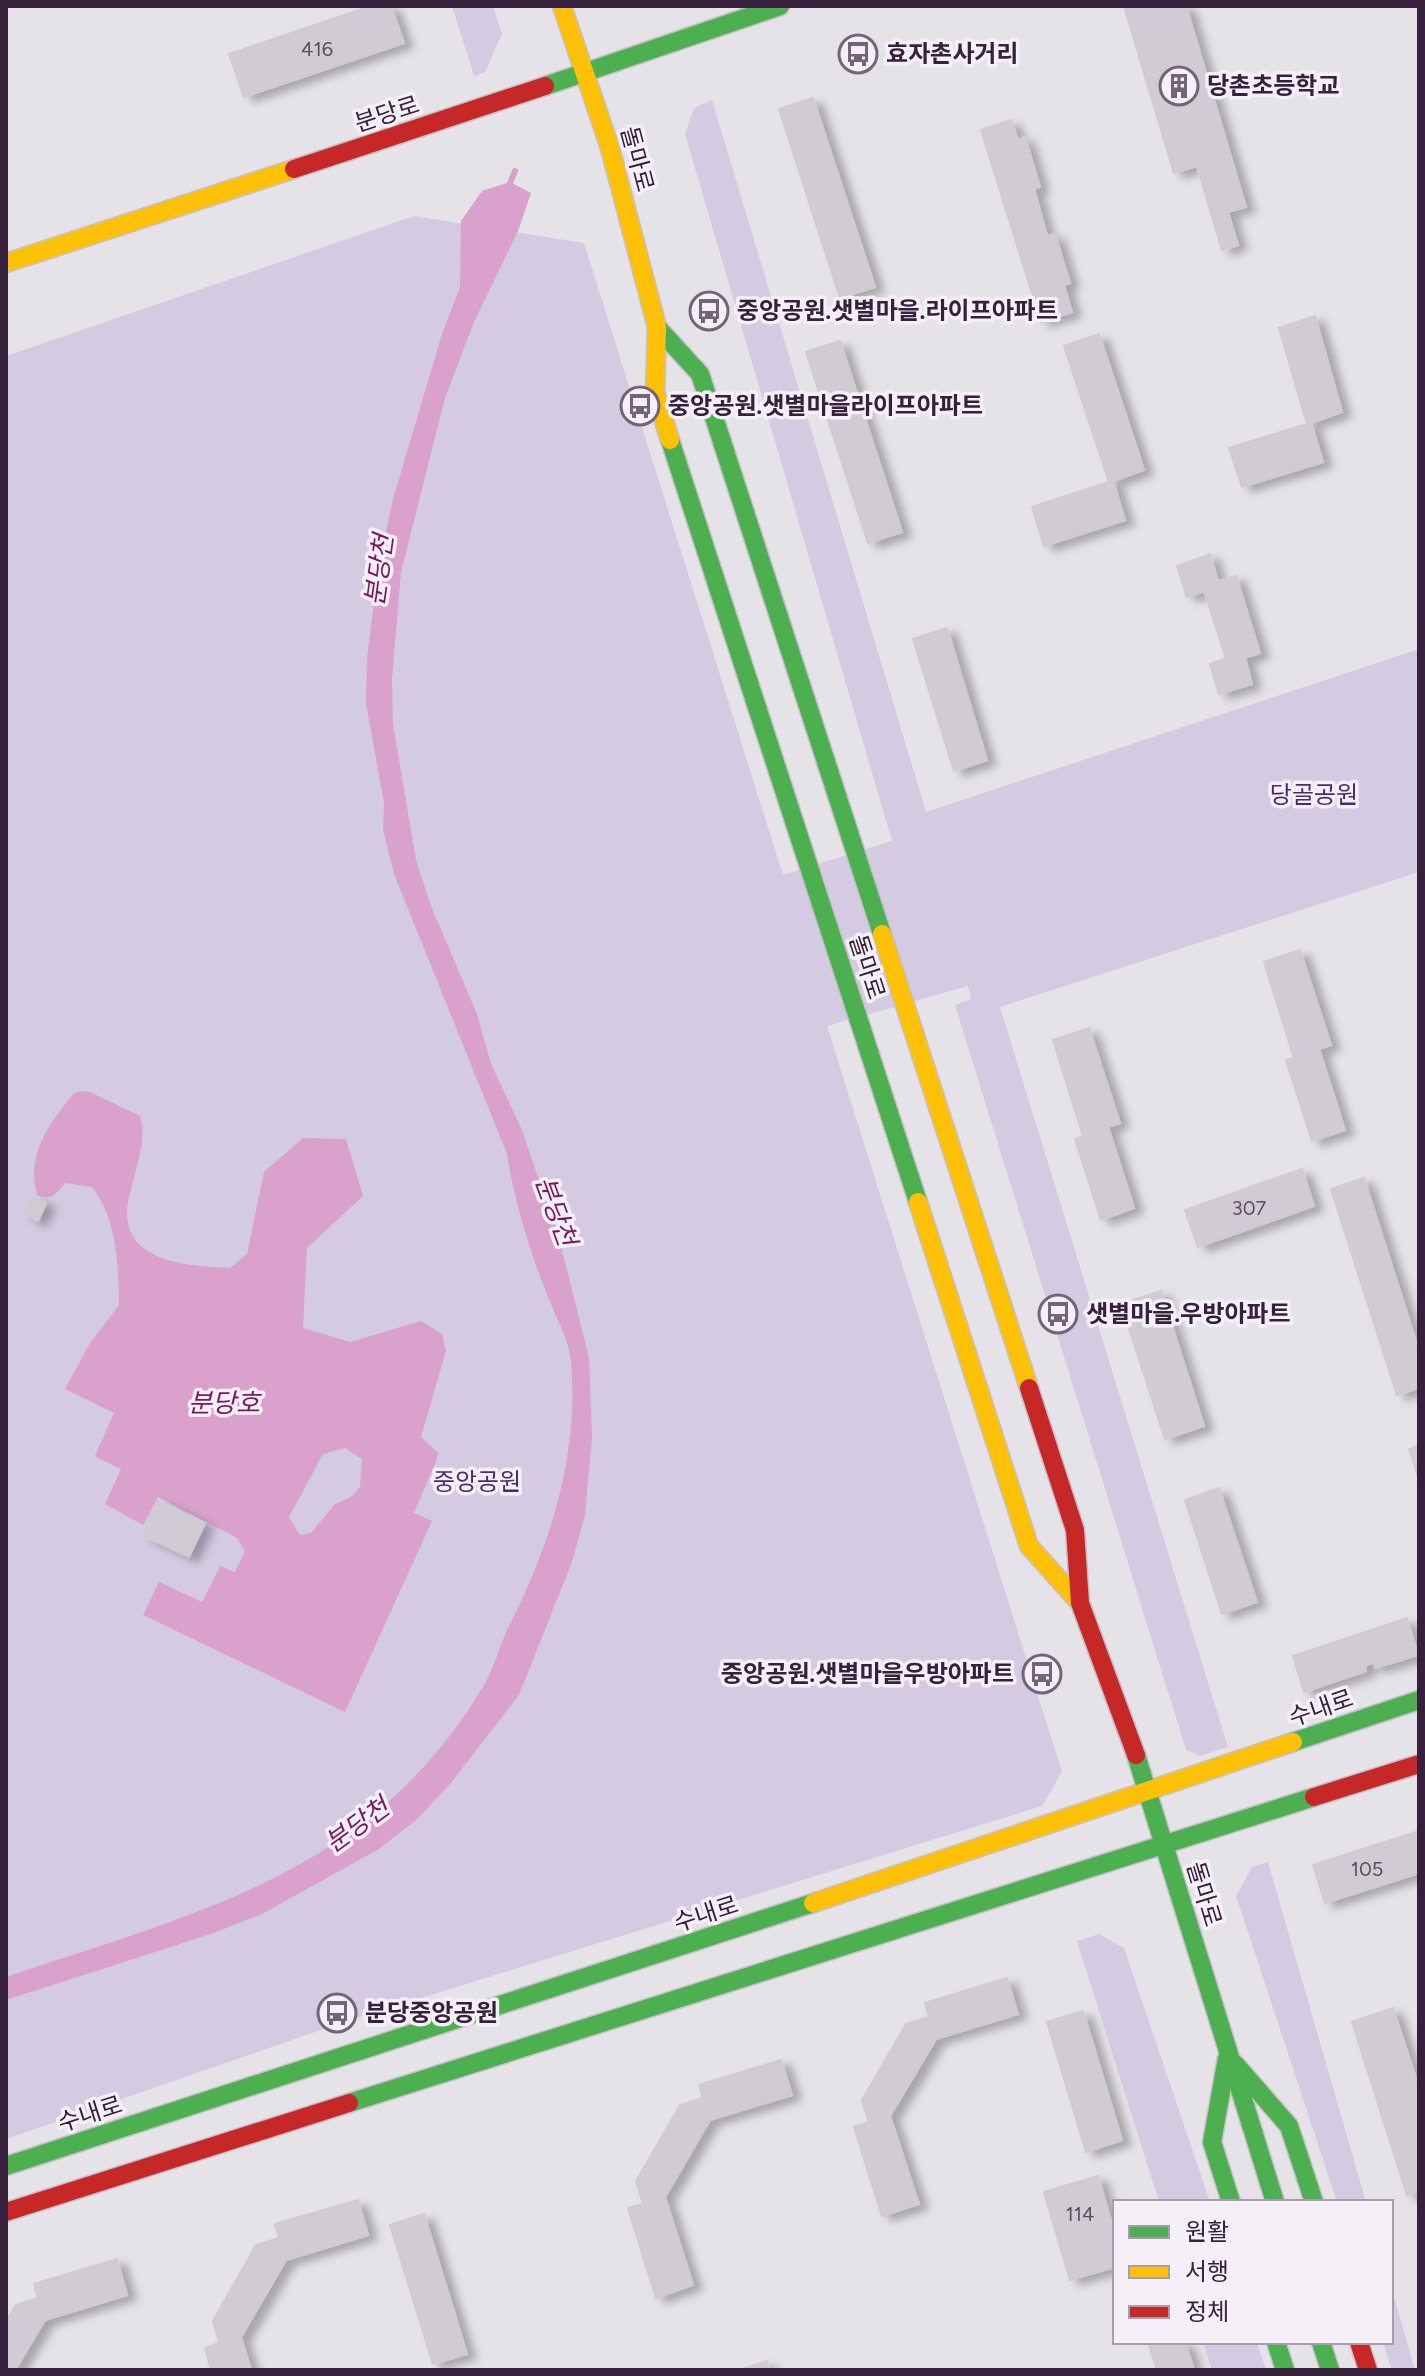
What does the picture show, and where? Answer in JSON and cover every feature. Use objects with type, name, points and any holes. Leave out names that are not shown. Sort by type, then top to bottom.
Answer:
[{"type":"main road","name":"돌마로","points":[[562,6],[587,71],[657,327],[655,392],[1024,1531],[1029,1546],[1080,1603]]},
{"type":"main road","name":"분당로","points":[[6,263],[780,6]]},
{"type":"main road","name":"돌마로","points":[[657,327],[700,374],[1075,1530],[1080,1603],[1149,1792],[1227,2055],[1274,2200]]},
{"type":"main road","name":"수내로","points":[[6,2166],[496,2009],[1419,1700]]},
{"type":"main road","points":[[6,2212],[1419,1764]]},
{"type":"main road","points":[[1227,2055],[1212,2142],[1230,2200]]},
{"type":"main road","points":[[1227,2055],[1289,2126],[1313,2200]]},
{"type":"main road","points":[[1277,2344],[1285,2370]]},
{"type":"main road","points":[[1322,2344],[1330,2370]]},
{"type":"main road","points":[[1360,2344],[1368,2370]]},
{"type":"green space","points":[[452,6],[493,6],[502,34],[485,72],[474,76]]},
{"type":"green space","name":"중앙공원","points":[[712,100],[926,812],[1419,649],[1419,872],[1000,1007],[1228,1747],[1200,1756],[1186,1750],[955,1005],[971,999],[968,986],[827,1026],[1062,1772],[1042,1806],[353,2019],[6,2139],[6,356],[414,216],[584,243],[783,875],[892,841],[685,134],[694,108]]},
{"type":"green space","points":[[1268,1862],[1365,2200],[1336,2200],[1236,1896],[1252,1867]]},
{"type":"green space","points":[[1099,1934],[1124,1948],[1209,2200],[1158,2200],[1077,1941]]},
{"type":"green space","points":[[1393,2294],[1415,2370],[1392,2370],[1384,2344],[1393,2344]]},
{"type":"green space","points":[[1204,2344],[1258,2344],[1266,2370],[1212,2370]]},
{"type":"water","points":[[510,182],[531,193],[518,231],[474,322],[445,398],[401,572],[392,679],[393,724],[416,860],[431,906],[477,1014],[491,1064],[522,1130],[560,1242],[589,1358],[592,1438],[585,1515],[572,1562],[519,1695],[450,1784],[417,1819],[379,1849],[262,1914],[211,1934],[6,2000],[6,1977],[146,1931],[275,1878],[334,1843],[389,1801],[439,1749],[484,1685],[538,1562],[559,1497],[571,1430],[568,1345],[530,1246],[507,1154],[394,874],[383,830],[384,803],[366,703],[367,659],[378,570],[393,499],[442,334],[460,287],[461,221],[482,191]]},
{"type":"water","name":"분당호","points":[[90,1092],[140,1116],[142,1143],[127,1208],[130,1230],[138,1243],[150,1252],[165,1259],[198,1266],[230,1268],[247,1254],[264,1172],[303,1138],[346,1139],[363,1196],[307,1248],[303,1328],[350,1342],[421,1321],[442,1334],[446,1351],[421,1437],[438,1453],[414,1513],[432,1521],[345,1712],[143,1615],[159,1582],[202,1602],[220,1566],[235,1572],[245,1551],[237,1538],[158,1497],[143,1525],[105,1504],[121,1469],[95,1456],[114,1413],[65,1389],[90,1343],[119,1305],[112,1229],[101,1200],[92,1187],[65,1183],[56,1193],[46,1197],[37,1195],[34,1180],[42,1140],[74,1093]],"holes":[[[345,1448],[362,1459],[360,1487],[351,1497],[334,1505],[311,1533],[300,1535],[289,1517],[323,1454]]]},
{"type":"building","points":[[371,6],[391,6],[404,43],[244,97],[229,54]]},
{"type":"building","name":"당촌초등학교","points":[[1124,6],[1186,6],[1246,207],[1228,212],[1238,245],[1222,250],[1197,166],[1174,173]]},
{"type":"building","points":[[813,98],[875,287],[840,298],[779,109]]},
{"type":"building","points":[[1011,120],[1018,140],[1025,137],[1040,187],[1034,189],[1047,236],[1055,234],[1070,283],[1064,285],[1072,312],[1041,322],[981,130]]},
{"type":"building","points":[[1315,316],[1342,412],[1311,423],[1323,462],[1242,487],[1229,448],[1307,424],[1279,328]]},
{"type":"building","points":[[1099,334],[1144,470],[1113,481],[1125,520],[1044,546],[1032,507],[1109,482],[1064,346]]},
{"type":"building","points":[[840,341],[902,532],[868,543],[806,352]]},
{"type":"building","points":[[1210,554],[1218,581],[1236,576],[1260,653],[1245,658],[1252,684],[1219,694],[1210,664],[1226,658],[1204,591],[1187,597],[1177,566]]},
{"type":"building","points":[[947,628],[987,760],[954,771],[913,639]]},
{"type":"building","points":[[1300,950],[1331,1045],[1319,1049],[1345,1130],[1312,1141],[1286,1060],[1294,1058],[1264,962]]},
{"type":"building","points":[[1089,1028],[1120,1123],[1108,1127],[1134,1208],[1101,1220],[1075,1139],[1083,1136],[1053,1040]]},
{"type":"building","points":[[1302,1169],[1314,1206],[1198,1247],[1185,1210]]},
{"type":"building","points":[[1364,1178],[1419,1351],[1419,1388],[1397,1395],[1331,1189]]},
{"type":"building","points":[[32,1197],[46,1203],[38,1221],[24,1214]]},
{"type":"building","points":[[1161,1291],[1204,1426],[1165,1439],[1121,1304]]},
{"type":"building","points":[[1419,1445],[1419,1479],[1409,1449]]},
{"type":"building","points":[[1219,1488],[1257,1602],[1222,1614],[1185,1500]]},
{"type":"building","points":[[158,1501],[205,1523],[189,1557],[142,1535]]},
{"type":"building","points":[[1407,1618],[1418,1655],[1375,1668],[1374,1663],[1365,1665],[1366,1671],[1304,1692],[1293,1656]]},
{"type":"building","points":[[1419,1831],[1419,1873],[1325,1903],[1313,1865]]},
{"type":"building","points":[[1007,1978],[1018,2014],[936,2039],[890,2116],[919,2204],[882,2216],[854,2127],[869,2122],[862,2100],[906,2024],[929,2017],[925,2003]]},
{"type":"building","points":[[1393,2008],[1419,2088],[1419,2191],[1407,2195],[1352,2022]]},
{"type":"building","points":[[1083,2011],[1122,2140],[1086,2152],[1047,2022]]},
{"type":"building","points":[[781,2060],[792,2095],[710,2120],[665,2197],[693,2285],[656,2298],[628,2208],[643,2204],[636,2181],[680,2105],[703,2098],[699,2085]]},
{"type":"building","points":[[1098,2176],[1113,2228],[1113,2268],[1070,2280],[1044,2192]]},
{"type":"building","points":[[358,2200],[368,2235],[286,2260],[241,2337],[251,2370],[211,2370],[205,2348],[219,2343],[213,2321],[256,2245],[279,2238],[275,2224]]},
{"type":"building","points":[[424,2214],[467,2354],[433,2364],[390,2225]]},
{"type":"building","points":[[117,2259],[127,2295],[45,2320],[15,2370],[6,2370],[6,2321],[16,2305],[38,2298],[34,2284]]},
{"type":"building","points":[[1149,2344],[1186,2344],[1194,2370],[1157,2370]]},
{"type":"building","points":[[767,2361],[769,2370],[740,2370]]},
{"type":"waterway","name":"분당천","points":[[509,186],[515,171]]},
{"type":"traffic: fast","points":[[545,86],[780,6]]},
{"type":"traffic: fast","points":[[657,327],[700,374],[882,934]]},
{"type":"traffic: fast","points":[[670,440],[918,1202]]},
{"type":"traffic: fast","points":[[1293,1742],[1419,1700]]},
{"type":"traffic: fast","points":[[1136,1755],[1274,2200]]},
{"type":"traffic: fast","points":[[349,2103],[1314,1797]]},
{"type":"traffic: fast","points":[[6,2166],[813,1903]]},
{"type":"traffic: fast","points":[[1227,2058],[1212,2142],[1230,2200]]},
{"type":"traffic: fast","points":[[1235,2064],[1289,2126],[1313,2200]]},
{"type":"traffic: fast","points":[[1277,2344],[1285,2370]]},
{"type":"traffic: fast","points":[[1322,2344],[1330,2370]]},
{"type":"traffic: slow","points":[[562,6],[610,148],[657,327],[655,392],[670,440]]},
{"type":"traffic: slow","points":[[6,263],[294,169]]},
{"type":"traffic: slow","points":[[882,934],[1029,1388]]},
{"type":"traffic: slow","points":[[918,1202],[1029,1546],[1080,1603]]},
{"type":"traffic: slow","points":[[813,1903],[1293,1742]]},
{"type":"traffic: jam","points":[[294,169],[545,86]]},
{"type":"traffic: jam","points":[[1029,1388],[1075,1530],[1080,1603],[1136,1755]]},
{"type":"traffic: jam","points":[[1314,1797],[1419,1764]]},
{"type":"traffic: jam","points":[[6,2212],[349,2103]]},
{"type":"traffic: jam","points":[[1360,2344],[1368,2370]]},
{"type":"place","name":"효자촌사거리","points":[[858,54]]},
{"type":"place","name":"당촌초등학교","points":[[1179,86]]},
{"type":"place","name":"중앙공원.샛별마을.라이프아파트","points":[[709,311]]},
{"type":"place","name":"중앙공원.샛별마을라이프아파트","points":[[640,406]]},
{"type":"place","name":"샛별마을.우방아파트","points":[[1058,1314]]},
{"type":"place","name":"중앙공원.샛별마을우방아파트","points":[[1042,1674]]},
{"type":"place","name":"분당중앙공원","points":[[337,2013]]},
{"type":"park label","name":"당골공원","points":[[1314,795]]}]
